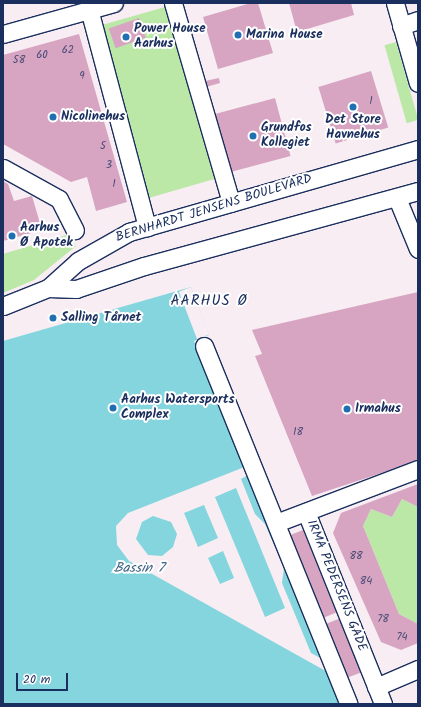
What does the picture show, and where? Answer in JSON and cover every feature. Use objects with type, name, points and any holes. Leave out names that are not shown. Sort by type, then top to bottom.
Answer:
[{"type":"street","points":[[3,34],[114,3]]},
{"type":"street","points":[[173,3],[232,203]]},
{"type":"street","points":[[395,3],[418,83]]},
{"type":"street","points":[[89,9],[147,227]]},
{"type":"street","points":[[402,26],[418,20]]},
{"type":"street","name":"BERNHARDT JENSENS BOULEVARD","points":[[3,306],[48,288],[107,242],[147,227],[418,149]]},
{"type":"street","points":[[3,168],[59,199],[75,230]]},
{"type":"street","points":[[48,288],[76,289],[144,266],[418,191]]},
{"type":"street","points":[[396,198],[418,249]]},
{"type":"street","points":[[204,346],[349,704]]},
{"type":"street","name":"IRMA PEDERSENS GADE","points":[[383,704],[306,512],[418,469]]},
{"type":"street","points":[[276,523],[306,512]]},
{"type":"street","points":[[376,687],[418,669]]},
{"type":"green space","points":[[165,7],[214,179],[146,199],[97,27]]},
{"type":"green space","points":[[396,42],[418,119],[407,123],[384,45]]},
{"type":"green space","points":[[66,235],[76,246],[34,280],[3,293],[3,254]]},
{"type":"green space","points":[[402,499],[418,507],[418,624],[399,614],[363,526],[371,509],[392,517]]},
{"type":"water","name":"Bassin 7","points":[[191,287],[209,335],[194,341],[342,704],[3,704],[3,341]]},
{"type":"pier","points":[[191,287],[209,335],[197,339],[179,292]]},
{"type":"pier","points":[[247,466],[250,474],[241,479],[255,514],[265,524],[284,568],[282,583],[311,653],[326,661],[331,674],[129,561],[117,545],[116,526],[128,513]],"holes":[[[236,488],[285,608],[265,617],[215,497]],[[204,505],[218,538],[198,547],[184,513]],[[153,516],[171,522],[177,534],[173,547],[162,556],[148,555],[136,539],[142,522]],[[223,551],[234,578],[220,584],[208,558]]]},
{"type":"building","name":"Marina House","points":[[251,3],[258,3],[273,53],[218,69],[203,17]]},
{"type":"building","points":[[289,3],[351,3],[354,15],[297,32]]},
{"type":"building","points":[[139,18],[146,38],[116,48],[109,28]]},
{"type":"building","name":"Nicolinehus","points":[[79,34],[127,202],[96,211],[87,177],[71,182],[3,144],[3,55]]},
{"type":"building","name":"Det Store Havnehus","points":[[371,71],[388,127],[336,144],[318,87]]},
{"type":"building","points":[[219,78],[220,83],[206,87],[205,81]]},
{"type":"building","name":"Grundfos Kollegiet","points":[[275,98],[291,156],[230,172],[214,114]]},
{"type":"building","points":[[3,181],[8,184],[14,201],[32,196],[42,230],[3,241]]},
{"type":"building","name":"Irmahus","points":[[418,292],[418,461],[312,496],[255,356],[262,354],[252,330]]},
{"type":"building","points":[[418,484],[418,507],[402,499],[392,517],[371,509],[363,526],[399,614],[418,624],[418,643],[401,650],[381,642],[333,533],[341,513]]},
{"type":"building","points":[[303,530],[336,613],[321,619],[287,536]]},
{"type":"building","points":[[341,618],[362,672],[345,679],[324,624]]},
{"type":"place","name":"Marina House","points":[[238,35]]},
{"type":"place","name":"Power House Aarhus","points":[[126,37]]},
{"type":"place","name":"Det Store Havnehus","points":[[353,107]]},
{"type":"place","name":"Nicolinehus","points":[[53,117]]},
{"type":"place","name":"Grundfos Kollegiet","points":[[253,136]]},
{"type":"place","name":"Aarhus Ø Apotek","points":[[12,236]]},
{"type":"place","name":"Salling Tårnet","points":[[53,318]]},
{"type":"place","name":"Aarhus Watersports Complex","points":[[113,408]]},
{"type":"place","name":"Irmahus","points":[[347,409]]},
{"type":"district","name":"AARHUS Ø","points":[[209,302]]}]
